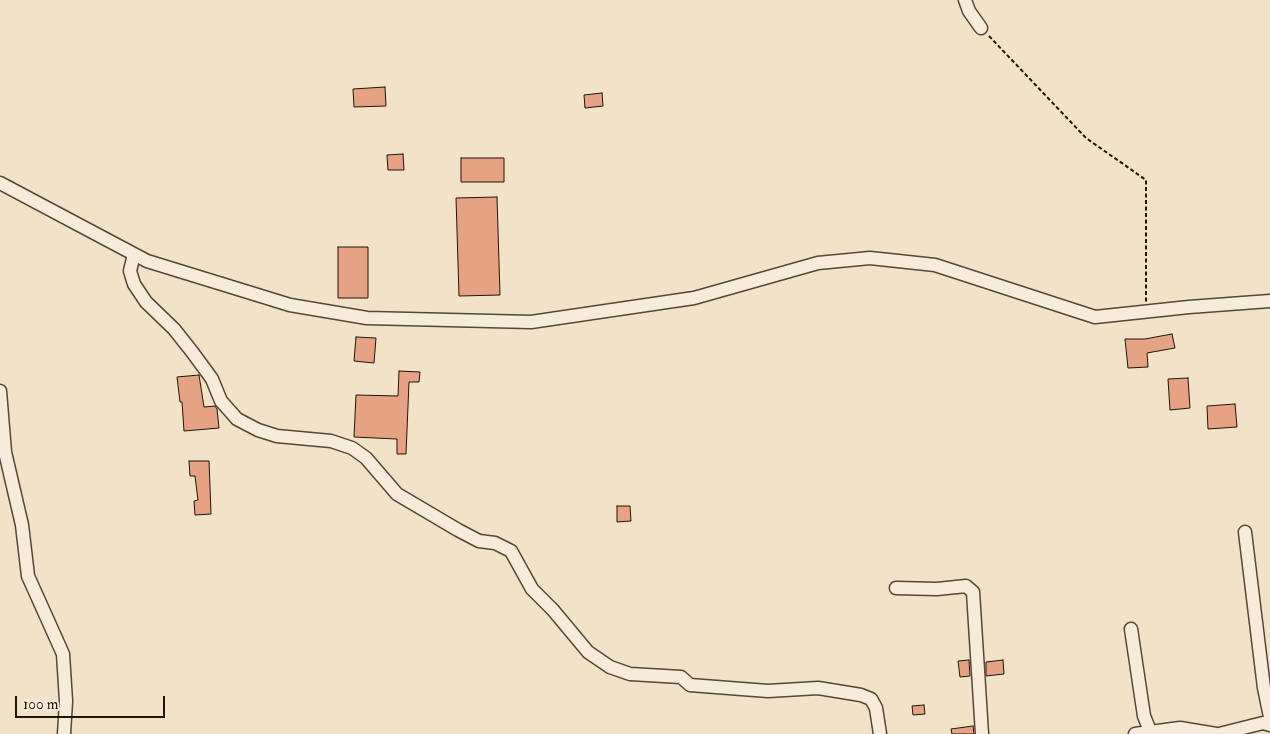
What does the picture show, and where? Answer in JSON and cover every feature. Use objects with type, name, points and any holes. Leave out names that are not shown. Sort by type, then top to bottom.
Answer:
[{"type":"street","points":[[965,0],[969,11],[981,28]]},
{"type":"street","points":[[0,183],[147,261],[290,306],[367,318],[531,322],[694,298],[818,263],[870,258],[935,265],[1095,317],[1270,301]]},
{"type":"street","points":[[134,254],[130,271],[134,284],[146,302],[174,328],[212,379],[221,401],[237,419],[258,430],[277,436],[331,442],[352,448],[366,458],[397,494],[479,541],[495,543],[511,551],[532,589],[553,610],[588,652],[610,667],[630,674],[681,677],[690,685],[768,691],[818,688],[861,695],[871,699],[876,708],[880,734]]},
{"type":"street","points":[[0,391],[5,452],[22,525],[28,576],[63,654],[66,701],[64,734]]},
{"type":"street","points":[[1245,532],[1264,688],[1270,717]]},
{"type":"street","points":[[896,588],[937,589],[966,586],[973,592],[982,734]]},
{"type":"street","points":[[1131,629],[1144,716],[1150,732]]},
{"type":"street","points":[[1135,734],[1180,728],[1218,734],[1263,723],[1270,725]]},
{"type":"path","points":[[981,28],[1086,138],[1146,180],[1146,312]]},
{"type":"building","points":[[385,87],[386,106],[354,107],[353,89]]},
{"type":"building","points":[[602,93],[603,106],[585,108],[584,95]]},
{"type":"building","points":[[403,154],[404,170],[388,170],[387,155]]},
{"type":"building","points":[[461,158],[504,158],[504,182],[461,182]]},
{"type":"building","points":[[497,197],[500,295],[459,296],[456,198]]},
{"type":"building","points":[[338,247],[368,247],[368,298],[338,298]]},
{"type":"building","points":[[1172,334],[1175,348],[1147,353],[1148,367],[1128,368],[1125,339],[1145,339]]},
{"type":"building","points":[[356,337],[376,338],[374,363],[354,361]]},
{"type":"building","points":[[399,371],[420,372],[419,382],[409,382],[406,454],[397,454],[397,439],[354,437],[356,395],[398,396]]},
{"type":"building","points":[[199,375],[204,407],[215,406],[219,428],[184,431],[182,402],[180,402],[177,377]]},
{"type":"building","points":[[1188,378],[1190,408],[1170,410],[1168,379]]},
{"type":"building","points":[[1235,404],[1237,427],[1208,429],[1207,406]]},
{"type":"building","points":[[189,461],[209,461],[211,514],[195,515],[194,501],[198,500],[195,476],[190,476]]},
{"type":"building","points":[[617,506],[630,506],[631,521],[617,522]]},
{"type":"building","points":[[969,660],[970,676],[960,677],[958,661]]},
{"type":"building","points":[[1003,660],[1004,674],[986,676],[986,662]]},
{"type":"building","points":[[924,705],[925,714],[913,715],[912,706]]},
{"type":"building","points":[[973,726],[974,734],[952,734],[951,729]]}]
